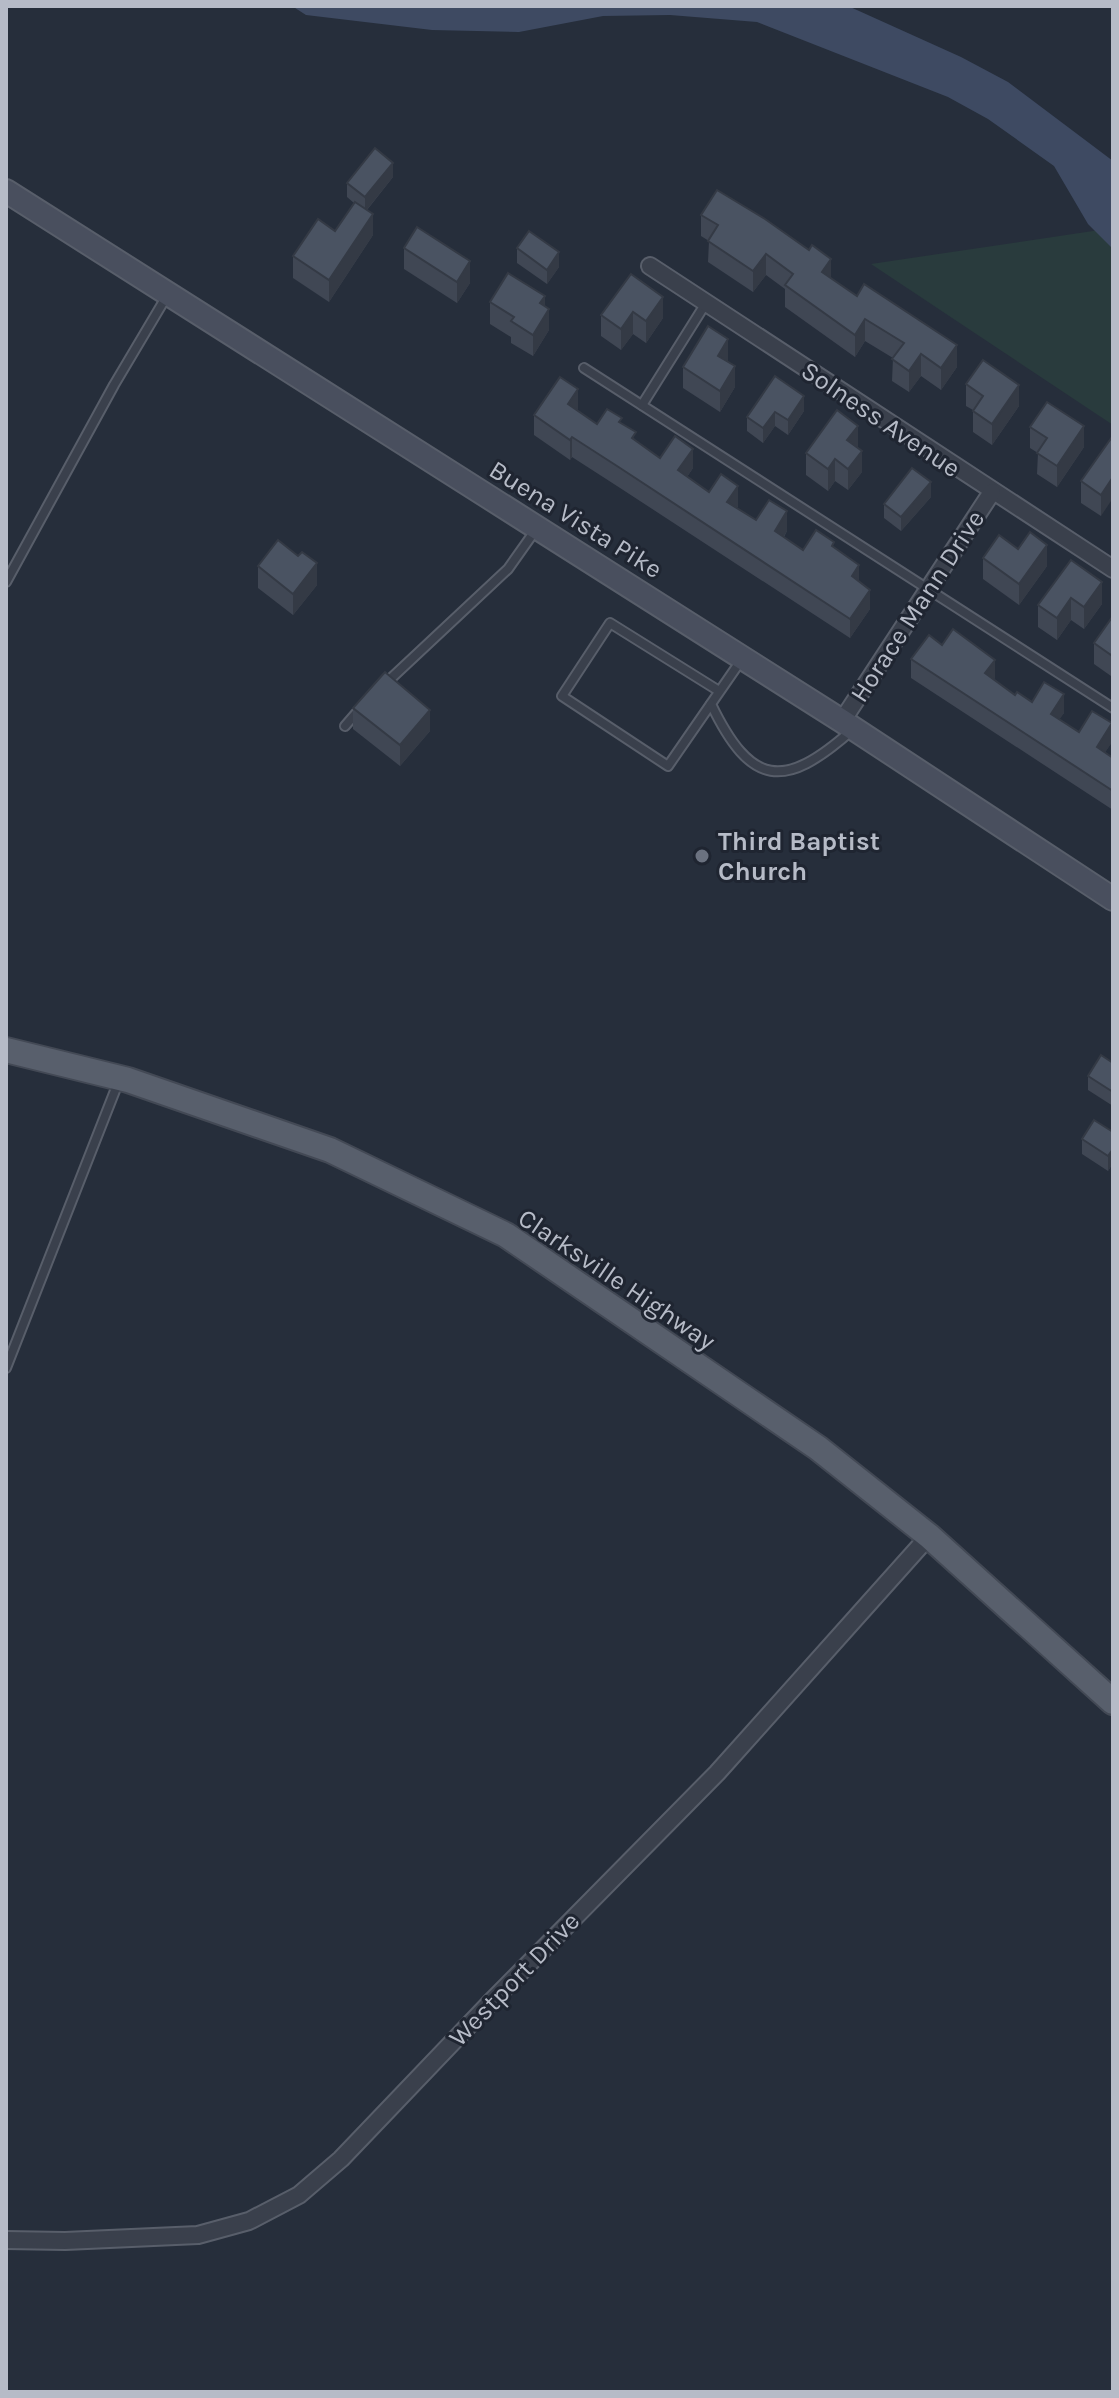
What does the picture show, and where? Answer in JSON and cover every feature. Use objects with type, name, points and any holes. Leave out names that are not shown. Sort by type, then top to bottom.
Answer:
[{"type":"main road","name":"Buena Vista Pike","points":[[6,191],[848,725],[1113,899]]},
{"type":"main road","name":"Clarksville Highway","points":[[6,1050],[120,1078],[330,1150],[506,1235],[818,1448],[929,1536],[1113,1702]]},
{"type":"street","name":"Solness Avenue","points":[[650,266],[1113,569]]},
{"type":"street","name":"Horace Mann Drive","points":[[848,725],[929,588],[992,492]]},
{"type":"street","name":"Westport Drive","points":[[6,2240],[65,2241],[198,2235],[249,2221],[299,2195],[341,2159],[497,1995],[717,1773],[929,1536]]},
{"type":"lane","points":[[6,582],[168,293]]},
{"type":"lane","points":[[642,405],[706,303]]},
{"type":"lane","points":[[584,368],[1113,708]]},
{"type":"lane","points":[[375,694],[508,569],[537,528]]},
{"type":"lane","points":[[719,691],[610,623],[562,696],[668,766],[743,658]]},
{"type":"lane","points":[[345,726],[364,704]]},
{"type":"lane","points":[[711,704],[723,730],[744,758],[769,771],[784,772],[804,766],[829,750],[848,725]]},
{"type":"lane","points":[[6,1368],[120,1078]]},
{"type":"shaded area","points":[[1113,228],[1113,425],[871,264]]},
{"type":"water","points":[[292,6],[848,6],[961,57],[1008,82],[1113,161],[1113,249],[1088,224],[1054,166],[988,119],[948,97],[757,22],[670,15],[603,16],[519,32],[432,30],[306,15]]},
{"type":"building","points":[[375,148],[393,163],[365,197],[347,183]]},
{"type":"building","points":[[717,190],[809,250],[812,245],[831,259],[822,272],[857,296],[864,284],[957,345],[941,368],[921,354],[909,371],[892,359],[904,343],[865,319],[855,335],[785,285],[793,274],[766,254],[753,271],[708,241],[718,225],[701,215]]},
{"type":"building","points":[[355,202],[373,214],[329,280],[293,256],[318,219],[335,231]]},
{"type":"building","points":[[417,227],[470,261],[457,282],[404,248]]},
{"type":"building","points":[[529,231],[559,252],[547,270],[517,248]]},
{"type":"building","points":[[508,273],[545,296],[540,303],[549,309],[533,335],[511,321],[514,317],[490,302]]},
{"type":"building","points":[[631,274],[663,297],[646,321],[633,312],[621,329],[601,315]]},
{"type":"building","points":[[708,326],[728,339],[718,356],[735,366],[720,391],[683,367]]},
{"type":"building","points":[[983,360],[1019,385],[992,424],[973,411],[983,396],[966,384]]},
{"type":"building","points":[[775,376],[804,396],[788,420],[775,412],[763,428],[747,417]]},
{"type":"building","points":[[560,377],[578,389],[568,404],[597,424],[607,409],[622,418],[619,422],[636,432],[632,438],[660,458],[675,436],[693,449],[678,470],[709,492],[721,474],[738,486],[727,502],[756,520],[769,500],[787,511],[775,531],[803,550],[816,530],[834,542],[832,546],[859,565],[852,576],[870,590],[850,619],[534,415]]},
{"type":"building","points":[[1047,402],[1084,426],[1057,466],[1037,453],[1047,438],[1030,427]]},
{"type":"building","points":[[837,410],[858,426],[847,440],[862,451],[848,469],[835,459],[828,469],[806,453]]},
{"type":"building","points":[[1112,437],[1113,477],[1101,495],[1081,481]]},
{"type":"building","points":[[912,468],[931,482],[901,517],[884,504]]},
{"type":"building","points":[[1030,532],[1047,545],[1019,584],[983,558],[999,535],[1018,549]]},
{"type":"building","points":[[278,540],[298,556],[302,552],[317,563],[293,594],[258,566]]},
{"type":"building","points":[[1071,560],[1102,582],[1084,607],[1071,598],[1057,618],[1038,605]]},
{"type":"building","points":[[1113,616],[1113,652],[1111,655],[1094,643]]},
{"type":"building","points":[[953,629],[995,660],[985,673],[1015,695],[1017,692],[1032,702],[1044,682],[1064,694],[1051,714],[1079,732],[1092,711],[1112,723],[1097,747],[1113,758],[1113,791],[911,659],[929,635],[942,645]]},
{"type":"building","points":[[385,672],[430,710],[400,745],[353,708]]},
{"type":"building","points":[[1101,1055],[1113,1063],[1113,1092],[1088,1076]]},
{"type":"building","points":[[1094,1120],[1113,1132],[1113,1149],[1108,1156],[1082,1139]]},
{"type":"place","name":"Third Baptist Church","points":[[702,856]]}]
